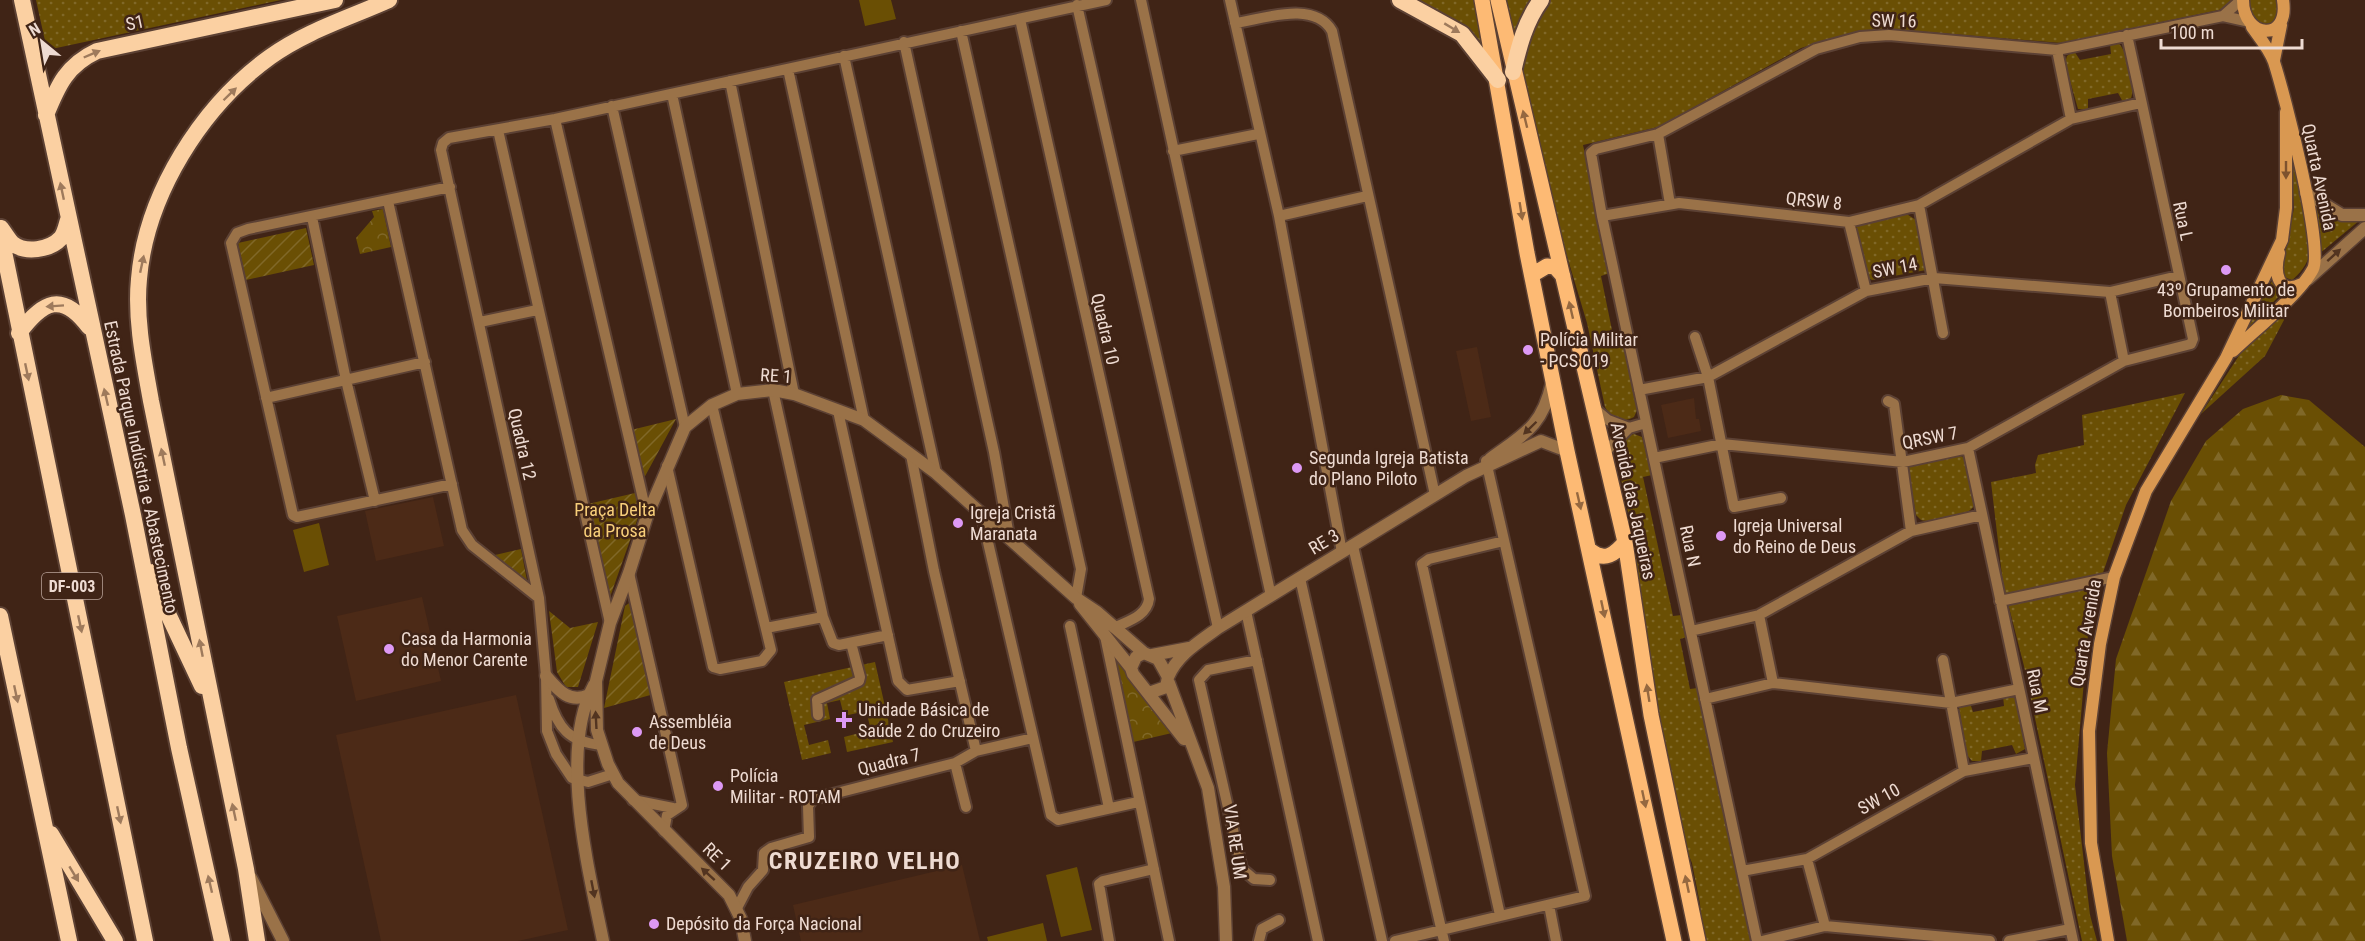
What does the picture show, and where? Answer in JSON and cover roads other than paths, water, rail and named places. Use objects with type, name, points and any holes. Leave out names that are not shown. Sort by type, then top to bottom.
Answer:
[{"type":"highway","name":"Estrada Parque Indústria e Abastecimento","points":[[22,0],[91,330],[133,515],[180,753],[222,941]]},
{"type":"highway","name":"S1","points":[[46,115],[65,73],[83,57],[97,51],[335,0]]},
{"type":"highway","points":[[257,941],[246,869],[142,354],[138,279],[148,232],[171,174],[224,99],[279,52],[328,25],[389,0]]},
{"type":"highway","points":[[1400,0],[1462,34],[1505,76],[1531,14],[1541,0]]},
{"type":"highway","points":[[0,227],[12,243],[26,249],[35,249],[54,244],[62,237],[68,219]]},
{"type":"highway","name":"DF-003","points":[[0,232],[145,941]]},
{"type":"highway","points":[[19,333],[38,309],[57,304],[78,312],[91,330]]},
{"type":"highway","points":[[133,515],[169,616],[212,705]]},
{"type":"highway","points":[[0,616],[69,941]]},
{"type":"highway","points":[[44,824],[115,941]]},
{"type":"main road","points":[[1482,0],[1505,76]]},
{"type":"main road","points":[[1498,0],[1505,76],[1532,276],[1554,376],[1567,451],[1591,552],[1674,941]]},
{"type":"main road","name":"Quarta Avenida","points":[[2226,358],[2302,283],[2314,268],[2316,257],[2314,224],[2274,60],[2251,25],[2242,0]]},
{"type":"main road","name":"Quarta Avenida","points":[[2274,60],[2284,17],[2283,0]]},
{"type":"main road","points":[[2251,25],[2259,30],[2274,29],[2281,25]]},
{"type":"main road","name":"Avenida das Jaqueiras","points":[[1505,76],[1563,276],[1625,542],[1651,716],[1698,941]]},
{"type":"main road","name":"Quarta Avenida","points":[[2108,941],[2091,843],[2089,731],[2100,644],[2114,577],[2146,491],[2226,358],[2282,240],[2286,208],[2286,112]]},
{"type":"main road","points":[[2282,240],[2277,277],[2284,286],[2294,288],[2302,283]]},
{"type":"main road","points":[[1532,276],[1540,268],[1546,266],[1555,267],[1563,276]]},
{"type":"main road","points":[[1591,552],[1598,557],[1606,557],[1616,553],[1625,542]]},
{"type":"street","points":[[610,623],[537,310],[498,130],[1106,0]]},
{"type":"street","points":[[1141,0],[1271,596]]},
{"type":"street","points":[[1230,0],[1258,134],[1279,216],[1347,549],[1444,941]]},
{"type":"street","points":[[2223,16],[2242,0]]},
{"type":"street","points":[[1077,5],[1218,628]]},
{"type":"street","points":[[1235,23],[1299,12],[1314,15],[1329,27],[1435,495]]},
{"type":"street","name":"SW 16","points":[[1591,158],[1596,149],[1658,134],[1816,49],[1860,37],[1890,35],[2057,50],[2223,16],[2251,25]]},
{"type":"street","name":"Quadra 10","points":[[1020,19],[1149,599],[1146,609],[1141,614],[1109,632]]},
{"type":"street","points":[[961,32],[1081,569],[1076,598]]},
{"type":"street","name":"Rua L","points":[[2124,361],[2187,347],[2192,343],[2127,35]]},
{"type":"street","points":[[904,42],[994,452],[1010,536]]},
{"type":"street","points":[[2057,50],[2071,119]]},
{"type":"street","points":[[844,56],[936,473]]},
{"type":"street","points":[[788,69],[864,420]]},
{"type":"street","points":[[730,81],[794,394]]},
{"type":"street","points":[[672,94],[736,394]]},
{"type":"street","name":"QRSW 8","points":[[1602,216],[1670,204],[1849,222],[1918,205],[2071,119],[2141,103]]},
{"type":"street","points":[[612,106],[685,427]]},
{"type":"street","points":[[555,118],[646,516]]},
{"type":"street","name":"Quadra 12","points":[[498,130],[449,138],[443,143],[441,150],[539,598],[546,681]]},
{"type":"street","points":[[1173,151],[1258,134]]},
{"type":"street","points":[[1658,134],[1670,204]]},
{"type":"street","name":"Rua N","points":[[1591,158],[1757,941]]},
{"type":"street","points":[[450,187],[248,229],[237,233],[231,243],[293,515],[297,517],[452,484]]},
{"type":"street","points":[[2306,193],[2342,215],[2365,215]]},
{"type":"street","points":[[1279,216],[1367,196]]},
{"type":"street","points":[[388,201],[462,530],[468,541],[539,598]]},
{"type":"street","points":[[1918,205],[1943,333]]},
{"type":"street","points":[[312,217],[346,380],[375,501]]},
{"type":"street","points":[[1849,222],[1866,291]]},
{"type":"street","points":[[2302,283],[2365,228]]},
{"type":"street","name":"SW 14","points":[[1639,390],[1708,377],[1866,291],[1934,278],[2110,292],[2178,276]]},
{"type":"street","points":[[2110,292],[2124,361]]},
{"type":"street","points":[[480,322],[537,310]]},
{"type":"street","points":[[1695,337],[1708,377],[1734,507],[1781,498]]},
{"type":"street","name":"QRSW 7","points":[[1654,458],[1722,444],[1903,462],[1968,448],[2124,361]]},
{"type":"street","points":[[266,398],[425,362]]},
{"type":"street","name":"RE 3","points":[[1484,466],[1530,430],[1544,414],[1554,376]]},
{"type":"street","points":[[773,390],[823,617],[833,643],[839,645],[888,635]]},
{"type":"street","name":"RE 1","points":[[745,941],[737,908],[729,895],[633,800],[613,774],[601,745],[596,718],[596,681],[610,623],[629,573],[646,516],[685,427],[712,405],[736,394],[773,390],[794,394],[864,420],[936,473],[1010,536],[1109,632],[1131,668]]},
{"type":"street","points":[[1888,401],[1894,404],[1911,531]]},
{"type":"street","points":[[667,466],[714,669],[762,661],[771,650],[712,405]]},
{"type":"street","points":[[1594,408],[1608,420],[1629,428]]},
{"type":"street","points":[[838,411],[898,681],[907,690],[960,681]]},
{"type":"street","points":[[1603,454],[1629,428],[1646,423]]},
{"type":"street","name":"RE 3","points":[[1168,680],[1176,663],[1190,648],[1218,628],[1484,466],[1540,441],[1567,451]]},
{"type":"street","name":"Rua M","points":[[1968,448],[2073,941]]},
{"type":"street","points":[[910,454],[976,751]]},
{"type":"street","points":[[1395,941],[1585,896],[1504,541],[1484,466]]},
{"type":"street","points":[[981,511],[1053,818],[1138,802]]},
{"type":"street","points":[[1691,631],[1759,615],[1911,531],[1982,515]]},
{"type":"street","points":[[1500,915],[1422,564],[1429,559],[1504,541]]},
{"type":"street","points":[[629,573],[682,805],[674,808],[667,815],[664,831]]},
{"type":"street","points":[[2000,601],[2114,577]]},
{"type":"street","points":[[1300,578],[1358,844],[1382,941]]},
{"type":"street","points":[[1246,611],[1318,941]]},
{"type":"street","points":[[1759,615],[1773,683]]},
{"type":"street","points":[[766,628],[823,617]]},
{"type":"street","points":[[1070,626],[1109,808]]},
{"type":"street","points":[[1109,632],[1138,802],[1169,941]]},
{"type":"street","name":"RE 1","points":[[1109,632],[1148,654]]},
{"type":"street","points":[[818,716],[817,700],[859,681],[860,677],[851,643]]},
{"type":"street","name":"RE 3","points":[[1148,654],[1190,648]]},
{"type":"street","points":[[1148,654],[1158,660],[1168,680],[1162,690],[1149,693],[1138,682],[1131,668],[1137,657],[1148,654]]},
{"type":"street","points":[[1257,660],[1208,670],[1199,680],[1242,869],[1254,879],[1270,880]]},
{"type":"street","points":[[1943,660],[1964,771]]},
{"type":"street","name":"VIA RE UM","points":[[1168,680],[1208,788],[1224,887],[1226,941]]},
{"type":"street","points":[[546,681],[572,698],[588,695]]},
{"type":"street","points":[[546,681],[557,722],[568,734],[601,745]]},
{"type":"street","points":[[546,681],[547,730],[556,754],[572,778],[579,782],[596,781],[613,774]]},
{"type":"street","name":"RE 1","points":[[596,681],[588,695],[578,739],[579,782],[582,836],[603,941]]},
{"type":"street","points":[[1705,699],[1773,683],[1951,703],[2019,689]]},
{"type":"street","name":"VIA RE UM","points":[[1149,693],[1193,751]]},
{"type":"street","name":"Quadra 7","points":[[737,908],[748,887],[763,870],[763,858],[768,850],[809,837],[811,830],[808,806],[813,799],[955,763],[976,751],[1033,738]]},
{"type":"street","name":"SW 10","points":[[1742,871],[1807,859],[1964,771],[2034,758]]},
{"type":"street","points":[[955,763],[966,807]]},
{"type":"street","points":[[633,800],[674,808]]},
{"type":"street","points":[[1807,859],[1825,926]]},
{"type":"street","points":[[246,869],[283,941]]},
{"type":"street","points":[[1109,941],[1099,884],[1103,881],[1154,869]]},
{"type":"street","points":[[729,895],[748,887]]},
{"type":"street","points":[[1549,905],[1556,941]]},
{"type":"street","points":[[1259,941],[1263,929],[1279,920]]},
{"type":"street","points":[[1762,941],[1825,926],[1990,941]]},
{"type":"street","points":[[2009,941],[2070,929]]},
{"type":"place","name":"43º Grupamento de Bombeiros Militar","points":[[2226,270]]},
{"type":"place","name":"Polícia Militar - PCS 019","points":[[1528,350]]},
{"type":"place","name":"Segunda Igreja Batista do Plano Piloto","points":[[1297,468]]},
{"type":"place","name":"Igreja Cristã Maranata","points":[[958,523]]},
{"type":"place","name":"Igreja Universal do Reino de Deus","points":[[1721,536]]},
{"type":"place","name":"Casa da Harmonia do Menor Carente","points":[[389,649]]},
{"type":"place","name":"Unidade Básica de Saúde 2 do Cruzeiro","points":[[844,720]]},
{"type":"place","name":"Assembléia de Deus","points":[[637,732]]},
{"type":"place","name":"Polícia Militar - ROTAM","points":[[718,786]]},
{"type":"place","name":"Depósito da Força Nacional","points":[[654,924]]},
{"type":"district","name":"CRUZEIRO VELHO","points":[[865,861]]},
{"type":"park label","name":"Praça Delta da Prosa","points":[[615,520]]}]
